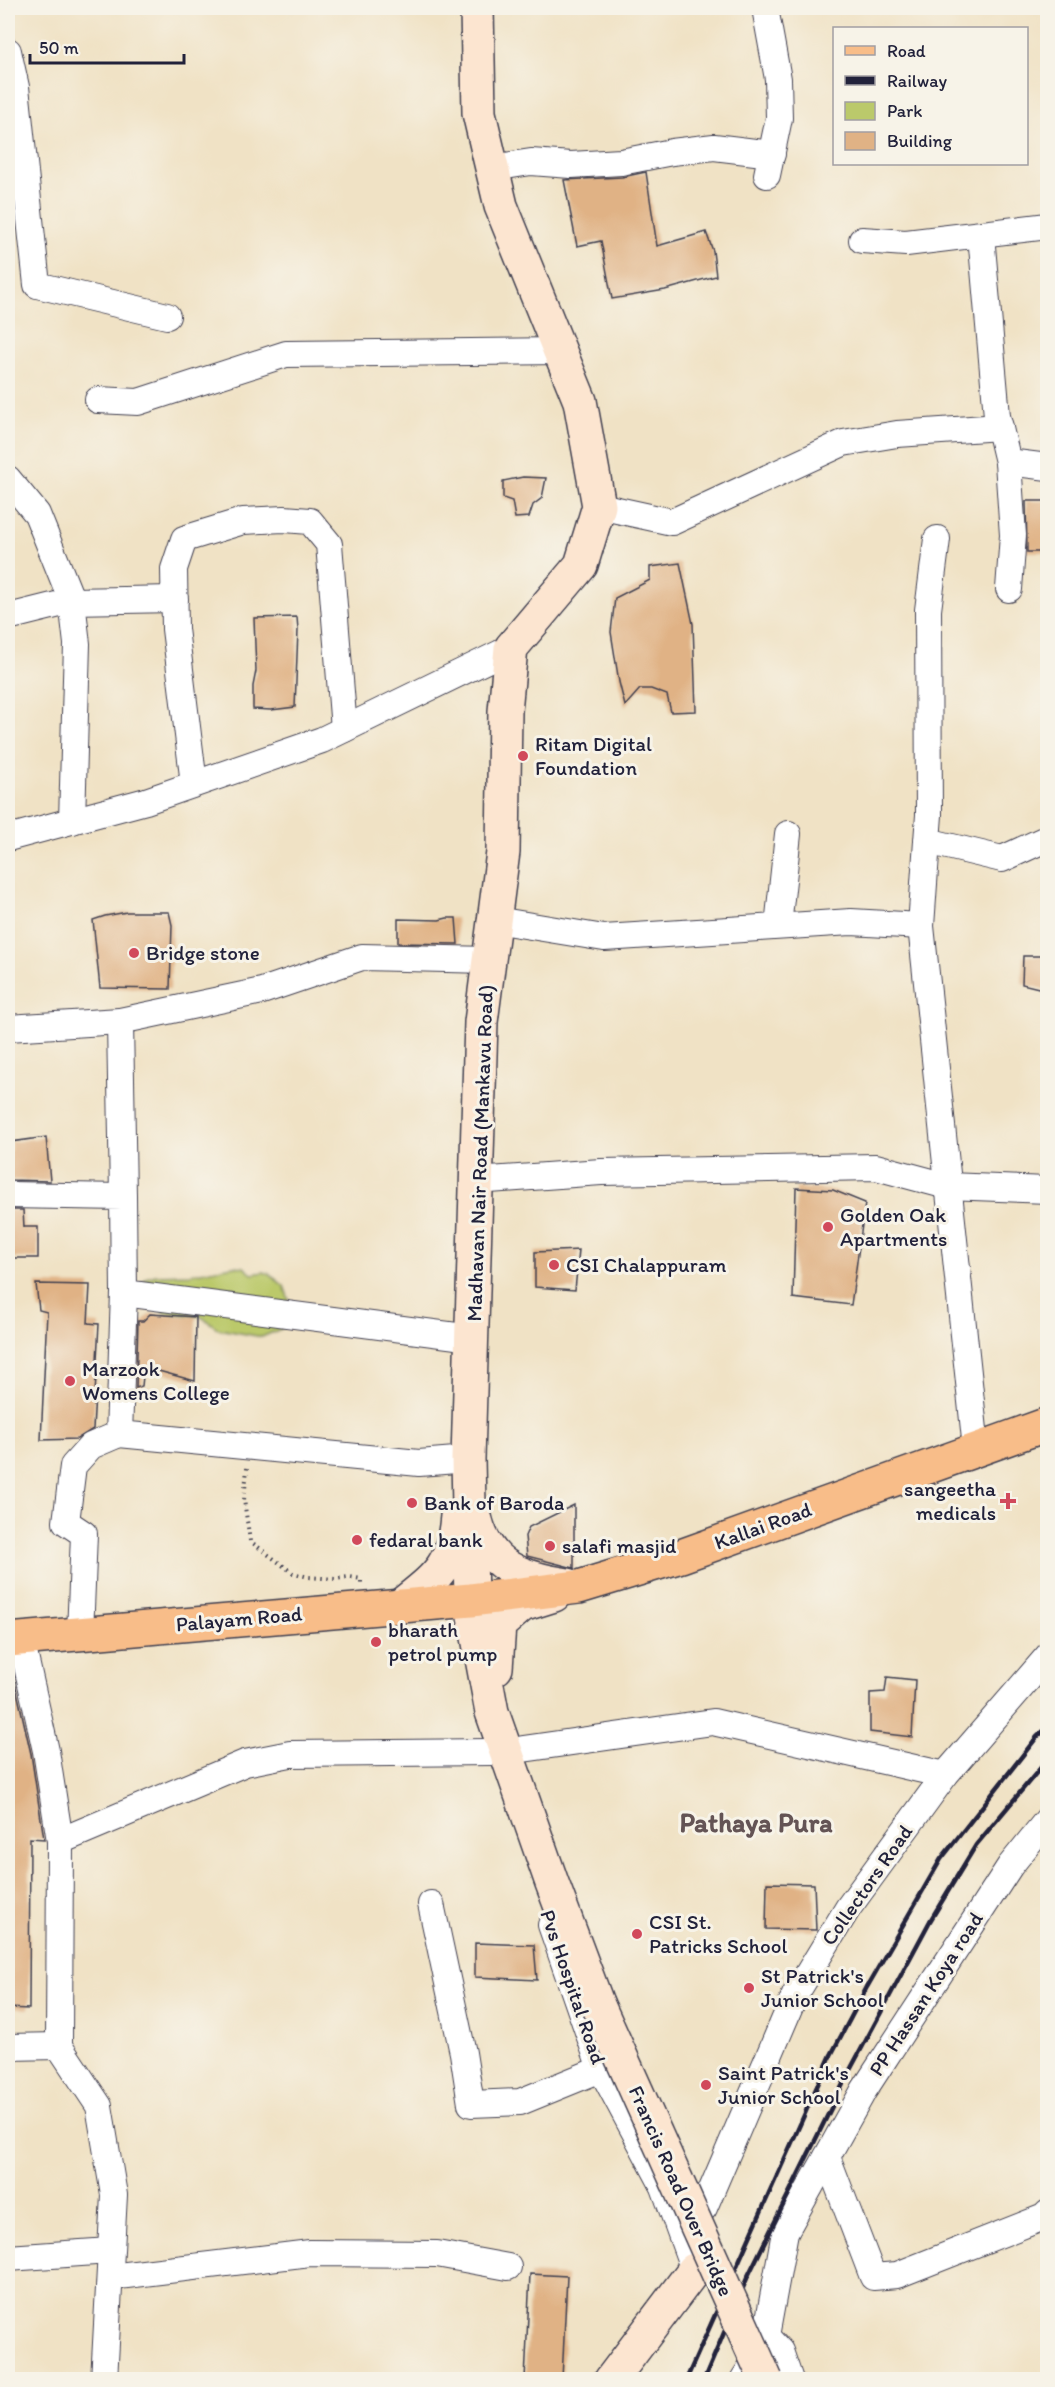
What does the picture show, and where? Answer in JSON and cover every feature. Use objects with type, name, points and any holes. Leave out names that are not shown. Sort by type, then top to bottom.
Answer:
[{"type":"main road","points":[[477,8],[479,113],[501,206],[580,401],[599,506],[581,565],[511,648]]},
{"type":"main road","name":"Madhavan Nair Road (Mankavu Road)","points":[[511,648],[505,711],[503,852],[481,1022],[468,1459],[471,1600],[491,1701],[552,1883],[597,2003]]},
{"type":"main road","name":"Kallai Road","points":[[471,1600],[579,1587],[681,1556],[1047,1424]]},
{"type":"main road","points":[[399,1606],[435,1578],[448,1560],[455,1537],[462,1481],[468,1459]]},
{"type":"main road","points":[[470,1495],[481,1538],[494,1556],[515,1573],[534,1580],[579,1587]]},
{"type":"main road","points":[[491,1701],[500,1625],[522,1605],[579,1587]]},
{"type":"main road","name":"Palayam Road","points":[[14,1640],[471,1600]]},
{"type":"main road","name":"Francis Road Over Bridge","points":[[597,2003],[766,2379]]},
{"type":"main road","name":"Pvs Hospital Road","points":[[611,2379],[694,2270]]},
{"type":"street","points":[[492,168],[531,162],[571,165],[621,162],[714,147],[770,165],[779,118],[778,79],[765,8]]},
{"type":"street","points":[[8,51],[16,87],[37,285],[167,316]]},
{"type":"street","points":[[862,240],[906,243],[1047,226]]},
{"type":"street","points":[[981,235],[1000,427],[1008,462],[1013,535],[1009,589]]},
{"type":"street","points":[[98,400],[138,402],[286,354],[560,351]]},
{"type":"street","points":[[599,506],[672,522],[843,443],[897,434],[1000,427]]},
{"type":"street","points":[[1008,462],[1047,467]]},
{"type":"street","points":[[8,479],[37,514],[72,601],[77,644],[72,821]]},
{"type":"street","points":[[194,784],[175,629],[174,569],[184,539],[243,521],[284,519],[310,521],[329,544],[344,729]]},
{"type":"street","points":[[937,539],[928,610],[929,815],[921,926],[976,1449]]},
{"type":"street","points":[[8,617],[72,601],[175,599]]},
{"type":"street","points":[[8,838],[146,801],[322,740],[511,648]]},
{"type":"street","points":[[778,926],[788,834]]},
{"type":"street","points":[[927,841],[1002,859],[1047,838]]},
{"type":"street","points":[[495,920],[604,938],[851,922],[921,926]]},
{"type":"street","points":[[8,1028],[120,1021],[262,991],[362,957],[489,960]]},
{"type":"street","points":[[119,1434],[124,1293],[120,1021]]},
{"type":"street","points":[[476,1182],[601,1172],[876,1167],[947,1186],[1047,1190]]},
{"type":"street","points":[[8,1195],[123,1197]]},
{"type":"street","points":[[124,1293],[472,1338]]},
{"type":"street","points":[[80,1634],[84,1534],[66,1522],[73,1466],[91,1446],[119,1434],[419,1463],[468,1459]]},
{"type":"street","points":[[14,1640],[46,1751],[60,1841],[59,2046],[99,2106],[114,2195],[104,2379]]},
{"type":"street","name":"Collectors Road","points":[[704,2208],[795,1995],[848,1908],[945,1775],[1047,1656]]},
{"type":"street","name":"Pvs Hospital Road","points":[[491,1701],[523,1749],[562,1881],[598,1977],[704,2208],[709,2254],[694,2270],[664,2187],[601,2069],[492,1752],[491,1701]]},
{"type":"street","points":[[523,1749],[713,1722],[945,1775]]},
{"type":"street","points":[[60,1841],[245,1763],[290,1754],[492,1752]]},
{"type":"street","name":"PP Hassan Koya road","points":[[765,2341],[785,2232],[864,2090],[1010,1866],[1047,1819]]},
{"type":"street","points":[[431,1904],[463,2053],[471,2104],[520,2102],[601,2069]]},
{"type":"street","points":[[8,2047],[59,2046]]},
{"type":"street","points":[[827,2157],[873,2277],[897,2275],[1044,2217],[1047,2213]]},
{"type":"street","points":[[8,2258],[110,2251]]},
{"type":"street","points":[[110,2277],[310,2253],[437,2254],[508,2267]]},
{"type":"street","points":[[743,2379],[765,2341],[780,2351],[790,2379]]},
{"type":"path","points":[[249,1446],[244,1500],[250,1541],[293,1573],[308,1577],[335,1579],[349,1577],[361,1580],[365,1608]]},
{"type":"green space","points":[[233,1266],[244,1267],[252,1274],[264,1272],[284,1286],[290,1303],[292,1324],[262,1337],[219,1329],[200,1316],[165,1313],[140,1286],[146,1278],[156,1275],[190,1274]]},
{"type":"building","points":[[646,172],[657,246],[706,232],[713,251],[716,276],[665,290],[612,299],[601,241],[577,246],[564,180],[622,177]]},
{"type":"building","points":[[523,477],[546,478],[542,498],[533,505],[529,517],[515,518],[512,501],[503,498],[503,481]]},
{"type":"building","points":[[1026,501],[1047,501],[1047,552],[1027,552]]},
{"type":"building","points":[[680,563],[693,624],[696,711],[671,712],[667,695],[651,689],[640,689],[625,706],[611,632],[615,598],[650,580],[650,567]]},
{"type":"building","points":[[297,617],[295,707],[271,710],[253,709],[253,686],[256,671],[254,618]]},
{"type":"building","name":"Bridge stone","points":[[127,912],[169,912],[172,925],[170,989],[100,988],[93,920]]},
{"type":"building","points":[[456,918],[458,944],[398,943],[398,919],[439,920]]},
{"type":"building","points":[[1023,956],[1047,956],[1047,990],[1022,984]]},
{"type":"building","points":[[46,1137],[50,1181],[9,1180],[11,1142]]},
{"type":"building","name":"Golden Oak Apartments","points":[[796,1188],[833,1190],[865,1203],[851,1305],[793,1298]]},
{"type":"building","points":[[8,1210],[23,1210],[24,1227],[38,1227],[38,1258],[8,1258]]},
{"type":"building","points":[[579,1250],[575,1290],[535,1287],[535,1252]]},
{"type":"building","name":"Marzook Womens College","points":[[36,1284],[90,1285],[88,1323],[99,1324],[93,1429],[77,1439],[41,1440],[47,1312],[39,1310]]},
{"type":"building","points":[[150,1314],[196,1317],[195,1381],[144,1367],[142,1386],[136,1388],[138,1321],[143,1321]]},
{"type":"building","name":"salafi masjid","points":[[574,1505],[574,1568],[527,1556],[525,1536],[529,1527]]},
{"type":"building","points":[[8,1661],[10,1661],[31,1754],[44,1839],[30,1838],[29,2009],[8,2008]]},
{"type":"building","points":[[887,1677],[915,1680],[912,1737],[870,1732],[870,1693],[885,1692]]},
{"type":"building","points":[[767,1883],[814,1884],[816,1930],[766,1929]]},
{"type":"building","points":[[475,1943],[534,1945],[537,1980],[475,1977]]},
{"type":"building","points":[[530,2274],[567,2276],[562,2379],[525,2379]]},
{"type":"railway","points":[[686,2380],[831,2055],[867,1987],[941,1859],[1037,1737],[1048,1727]]},
{"type":"railway","points":[[704,2380],[748,2276],[850,2070],[930,1921],[976,1845],[1048,1759]]},
{"type":"place","name":"Ritam Digital Foundation","points":[[523,756]]},
{"type":"place","name":"Bridge stone","points":[[134,953]]},
{"type":"place","name":"Golden Oak Apartments","points":[[828,1227]]},
{"type":"place","name":"CSI Chalappuram","points":[[554,1265]]},
{"type":"place","name":"Marzook Womens College","points":[[70,1381]]},
{"type":"place","name":"sangeetha medicals","points":[[1008,1501]]},
{"type":"place","name":"Bank of Baroda","points":[[412,1503]]},
{"type":"place","name":"fedaral bank","points":[[357,1540]]},
{"type":"place","name":"salafi masjid","points":[[550,1546]]},
{"type":"place","name":"bharath petrol pump","points":[[376,1642]]},
{"type":"place","name":"CSI St. Patricks School","points":[[637,1934]]},
{"type":"place","name":"St Patrick's Junior School","points":[[749,1988]]},
{"type":"place","name":"Saint Patrick's Junior School","points":[[706,2085]]},
{"type":"district","name":"Pathaya Pura","points":[[756,1823]]}]
